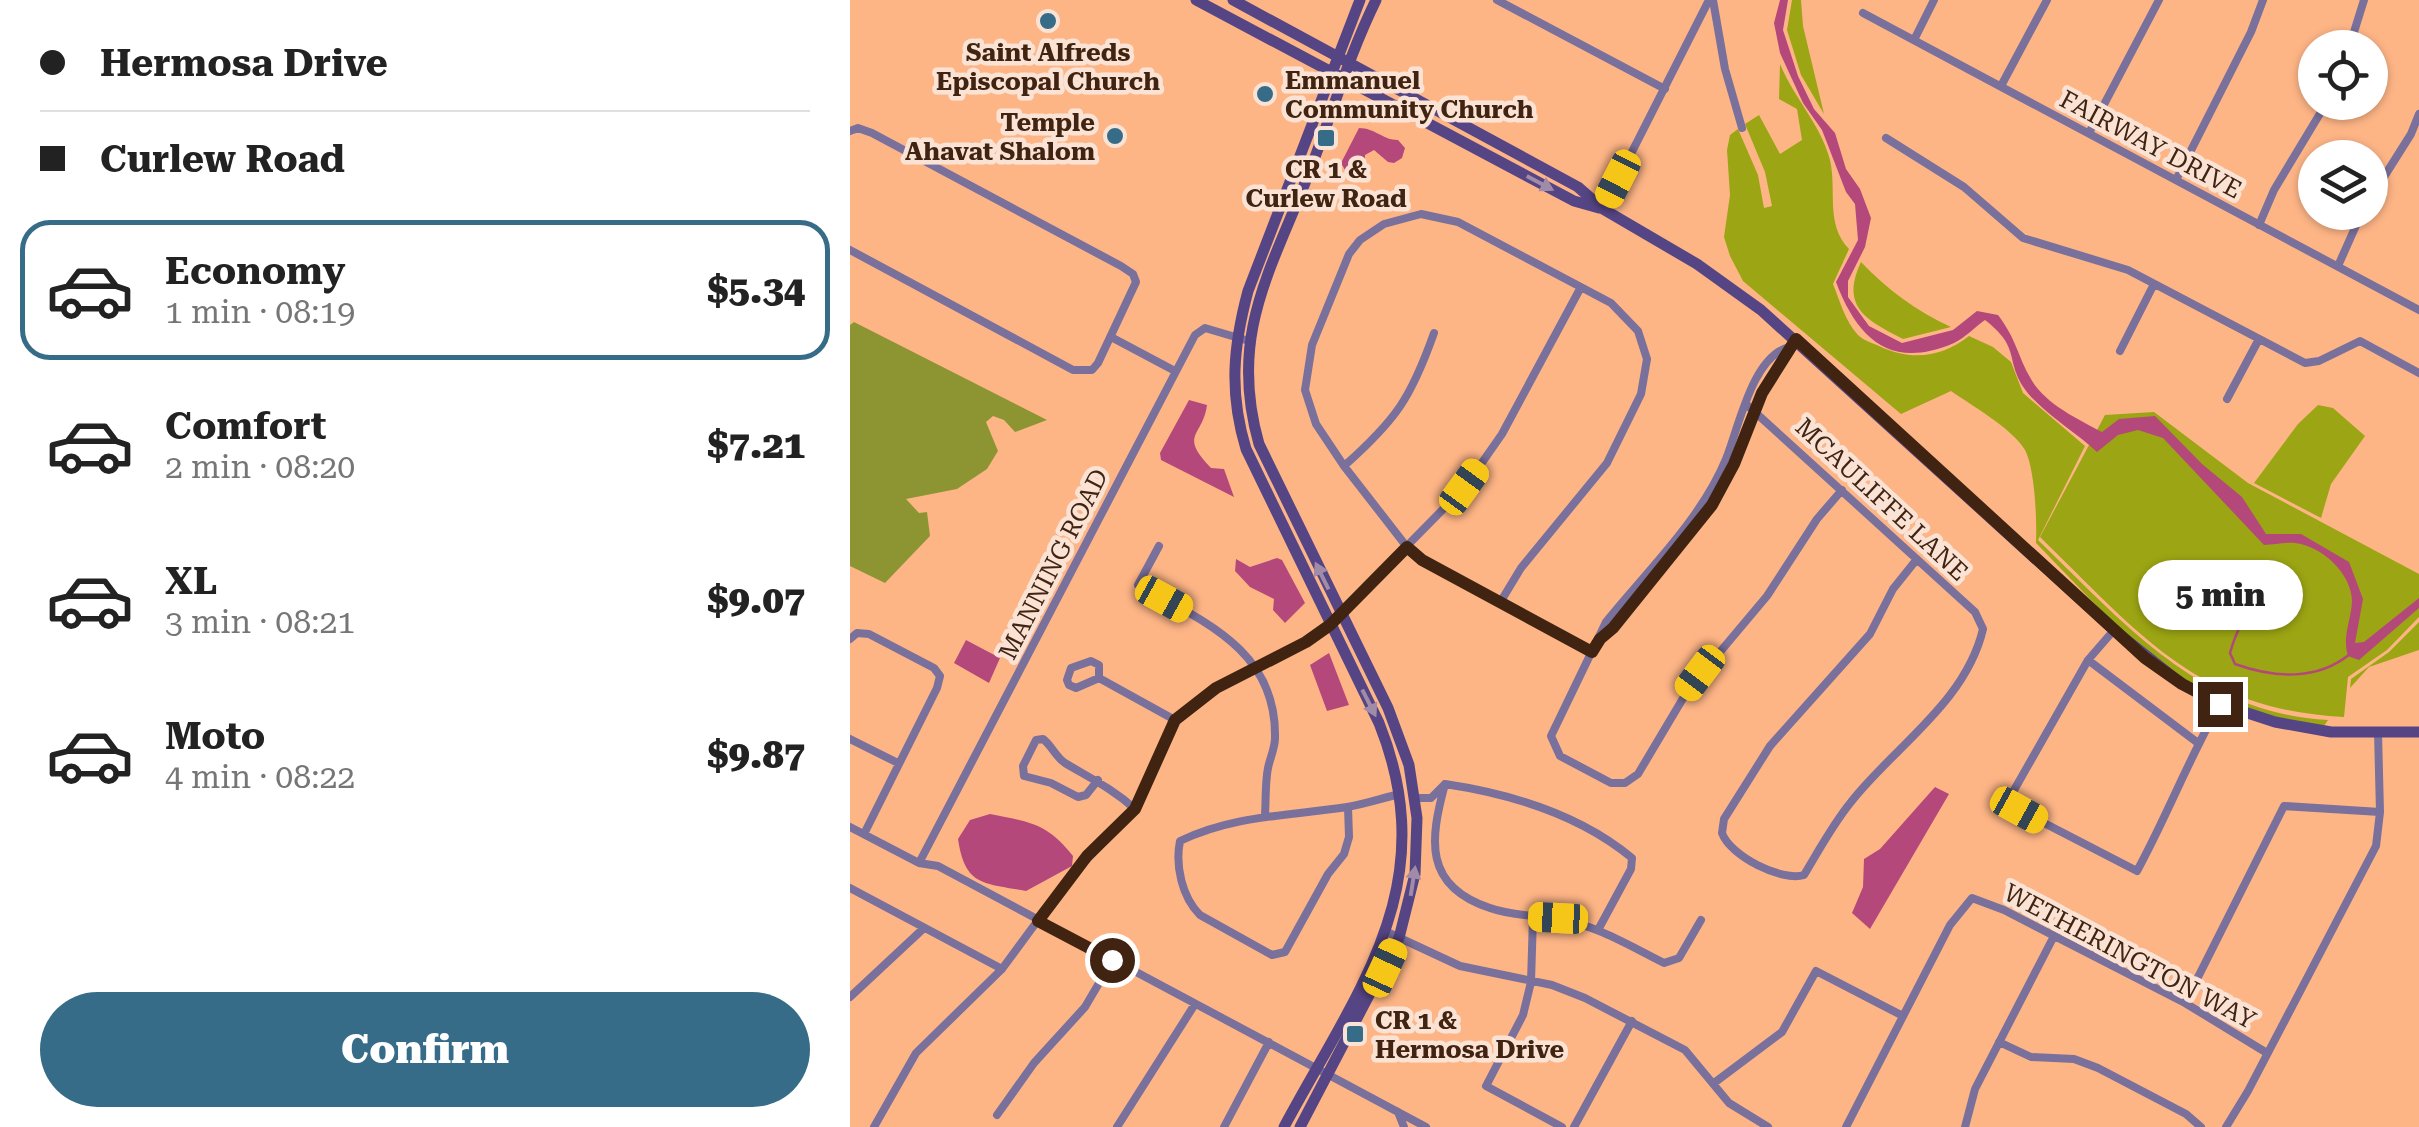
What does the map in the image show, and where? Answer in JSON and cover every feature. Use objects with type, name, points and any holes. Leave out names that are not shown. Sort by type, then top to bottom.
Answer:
[{"type":"main road","points":[[1196,0],[1497,144],[1578,186],[1603,210]]},
{"type":"main road","points":[[1234,0],[1322,47],[1340,70],[1697,264],[1792,343],[2164,672],[2220,704],[2257,718],[2306,728],[2419,732]]},
{"type":"main road","points":[[1322,47],[1336,36],[1359,0]]},
{"type":"main road","points":[[1300,1127],[1322,1071],[1393,935],[1414,874],[1418,844],[1416,798],[1400,736],[1259,444],[1248,399],[1249,342],[1256,306],[1340,70],[1359,0]]},
{"type":"main road","points":[[1376,0],[1340,70],[1248,290],[1235,338],[1236,408],[1246,449],[1379,723],[1400,794],[1402,860],[1393,935]]},
{"type":"main road","points":[[1284,1127],[1322,1071]]},
{"type":"street","points":[[1497,0],[1665,89]]},
{"type":"street","points":[[1603,210],[1711,0]]},
{"type":"street","points":[[1711,0],[1742,128]]},
{"type":"street","points":[[1914,40],[1934,0]]},
{"type":"street","points":[[2001,86],[2048,0]]},
{"type":"street","points":[[2089,134],[2159,0]]},
{"type":"street","points":[[2176,180],[2251,32],[2263,0]]},
{"type":"street","points":[[2355,30],[2364,0]]},
{"type":"street","name":"FAIRWAY DRIVE","points":[[1863,13],[2259,226],[2418,306]]},
{"type":"street","points":[[2388,170],[2419,114]]},
{"type":"street","points":[[2259,226],[2274,190],[2316,120]]},
{"type":"street","points":[[850,130],[858,128],[872,133],[1133,274],[1136,282],[1092,370],[1073,370],[850,250]]},
{"type":"street","points":[[1886,138],[1964,187],[2023,238],[2101,260],[2309,363],[2360,341],[2419,372]]},
{"type":"street","points":[[1502,601],[1522,568],[1607,463],[1644,384],[1647,358],[1638,331],[1612,303],[1442,216],[1400,218],[1372,231],[1348,254],[1341,270],[1305,374],[1305,390],[1316,424],[1407,547],[1422,560],[1592,652]]},
{"type":"street","points":[[2338,266],[2354,230]]},
{"type":"street","points":[[2120,352],[2154,284]]},
{"type":"street","points":[[874,1127],[916,1053],[1002,969],[1087,856],[1135,809],[1175,720],[1216,688],[1306,642],[1330,625],[1464,487],[1490,452],[1581,287]]},
{"type":"street","name":"MANNING ROAD","points":[[919,863],[1194,335],[1205,328],[1249,342]]},
{"type":"street","points":[[1344,466],[1376,438],[1407,400],[1434,332]]},
{"type":"street","points":[[1110,338],[1175,371]]},
{"type":"street","points":[[2227,400],[2259,339]]},
{"type":"street","points":[[1730,461],[1746,404],[1776,352],[1792,343]]},
{"type":"street","points":[[1792,343],[1704,508],[1606,622],[1553,726],[1552,745],[1560,756],[1610,783],[1625,783],[1638,774],[1688,690],[1768,596],[1817,519],[1842,490]]},
{"type":"street","name":"MCAULIFFE LANE","points":[[1746,404],[1755,409],[1975,612],[1983,629],[1964,672],[1936,712],[1851,802],[1804,875],[1785,878],[1724,841],[1724,819],[1770,746],[1870,634],[1893,589],[1917,559]]},
{"type":"street","points":[[1158,546],[1138,585],[1217,628],[1256,668],[1274,713],[1276,742],[1266,780],[1265,815]]},
{"type":"street","points":[[2114,630],[2088,660],[2010,799],[2019,810],[2136,870],[2220,704]]},
{"type":"street","points":[[850,639],[857,633],[869,634],[934,668],[940,676],[864,834]]},
{"type":"street","points":[[2088,660],[2198,743]]},
{"type":"street","points":[[1091,662],[1099,666],[1099,678],[1076,688],[1066,680],[1072,668],[1091,662]]},
{"type":"street","points":[[1099,678],[1175,720]]},
{"type":"street","points":[[2226,1127],[2376,846],[2380,812],[2378,732]]},
{"type":"street","points":[[850,739],[898,764]]},
{"type":"street","points":[[1098,780],[1086,795],[1078,797],[1051,783],[1024,776],[1022,766],[1036,740],[1043,739],[1060,760],[1098,780],[1135,809]]},
{"type":"street","points":[[1416,798],[1431,798],[1445,784]]},
{"type":"street","points":[[1445,784],[1434,825],[1434,856],[1448,884],[1488,908],[1558,918],[1598,930],[1664,964],[1679,958],[1700,920]]},
{"type":"street","points":[[1445,784],[1525,800],[1551,810],[1632,858],[1631,869],[1598,930]]},
{"type":"street","points":[[1348,806],[1349,838],[1344,854],[1328,874],[1286,952],[1279,956],[1222,928],[1192,907],[1181,880],[1180,841],[1204,830],[1265,815],[1348,806],[1400,794]]},
{"type":"street","points":[[2185,1003],[2284,806],[2380,812]]},
{"type":"street","points":[[850,826],[919,863],[938,866],[1426,1127]]},
{"type":"street","points":[[850,888],[1002,969]]},
{"type":"street","name":"WETHERINGTON WAY","points":[[1903,1016],[1950,925],[1972,898],[2004,910],[2185,1003],[2268,1053]]},
{"type":"street","points":[[1533,917],[1532,982],[1523,1015],[1486,1086],[1562,1127]]},
{"type":"street","points":[[851,994],[924,928]]},
{"type":"street","points":[[1393,935],[1460,966],[1564,989],[1632,1021],[1685,1050],[1730,1103],[1768,1127]]},
{"type":"street","points":[[1965,1127],[1975,1089],[2054,936]]},
{"type":"street","points":[[997,1115],[1034,1063],[1084,1007],[1112,960]]},
{"type":"street","points":[[1714,1083],[1782,1032],[1816,971],[1903,1016],[1846,1127]]},
{"type":"street","points":[[1117,1127],[1194,1004]]},
{"type":"street","points":[[1574,1127],[1632,1021]]},
{"type":"street","points":[[1224,1127],[1270,1042]]},
{"type":"street","points":[[2000,1042],[2031,1058],[2074,1059],[2098,1068],[2186,1114],[2201,1127]]},
{"type":"street","points":[[1398,1112],[1404,1127]]},
{"type":"shaded area","points":[[1780,0],[1788,0],[1783,30],[1798,76],[1814,109],[1835,133],[1846,169],[1860,189],[1871,218],[1865,247],[1848,281],[1848,297],[1869,326],[1902,343],[1953,330],[1977,311],[1998,315],[2037,388],[2063,410],[2102,432],[2119,419],[2155,416],[2202,464],[2242,497],[2266,534],[2301,534],[2349,562],[2363,599],[2355,643],[2364,642],[2419,598],[2419,608],[2359,660],[2348,656],[2351,591],[2334,563],[2305,545],[2264,545],[2163,438],[2138,430],[2118,435],[2097,452],[2024,388],[2004,338],[1985,320],[1954,343],[1932,351],[1895,351],[1866,334],[1836,282],[1858,240],[1855,204],[1846,192],[1822,130],[1803,103],[1780,53],[1774,23]]},
{"type":"shaded area","points":[[1792,0],[1801,0],[1803,26],[1824,114],[1801,75],[1787,30]]},
{"type":"shaded area","points":[[1780,64],[1830,160],[1834,218],[1849,249],[1833,284],[1858,335],[1891,351],[1914,355],[1937,353],[1969,336],[1993,347],[2011,362],[2023,393],[2085,446],[2038,540],[2134,632],[2202,682],[2240,701],[2282,714],[2328,720],[2324,726],[2232,704],[2167,668],[2121,629],[2036,543],[2031,469],[2025,450],[2011,434],[1951,391],[1901,414],[1743,281],[1724,237],[1730,195],[1727,150],[1730,135],[1738,129],[1758,175],[1764,208],[1772,206],[1765,172],[1745,124],[1759,115],[1780,154],[1802,140],[1797,109],[1779,99]]},
{"type":"shaded area","points":[[1359,128],[1398,140],[1405,148],[1402,158],[1388,162],[1374,150],[1365,155],[1365,172],[1361,177],[1345,170],[1341,163]]},
{"type":"shaded area","points":[[1861,262],[1903,299],[1951,327],[1903,339],[1868,318],[1855,301],[1855,277]]},
{"type":"shaded area","points":[[1189,400],[1207,405],[1194,442],[1211,468],[1224,469],[1234,497],[1161,460],[1160,453]]},
{"type":"shaded area","points":[[2318,405],[2333,408],[2365,436],[2331,484],[2321,518],[2254,483],[2298,424]]},
{"type":"shaded area","points":[[2154,412],[2248,483],[2419,574],[2419,617],[2387,650],[2348,677],[2344,717],[2293,711],[2248,699],[2209,682],[2140,634],[2040,537],[2105,415]]},
{"type":"shaded area","points":[[1277,558],[1282,560],[1305,603],[1285,623],[1273,610],[1274,599],[1250,587],[1235,571],[1236,559],[1250,567]]},
{"type":"shaded area","points":[[2419,622],[2419,650],[2369,667],[2350,688],[2351,679],[2389,652]]},
{"type":"shaded area","points":[[966,640],[1000,658],[989,683],[954,663]]},
{"type":"shaded area","points":[[1329,653],[1349,705],[1327,711],[1310,665]]},
{"type":"shaded area","points":[[1935,787],[1949,794],[1870,929],[1852,913],[1863,887],[1864,859],[1880,849]]},
{"type":"shaded area","points":[[990,814],[1046,830],[1073,856],[1072,866],[1026,891],[978,880],[966,866],[958,839],[970,820]]},
{"type":"green space","points":[[854,322],[1047,420],[1015,432],[1004,420],[993,416],[986,422],[998,451],[987,469],[957,489],[906,499],[919,513],[927,512],[930,536],[885,583],[850,566],[850,325]]},
{"type":"waterway","points":[[2299,589],[2273,593],[2254,607],[2230,653],[2235,664],[2280,674],[2309,673],[2350,654]]},
{"type":"place","name":"Saint Alfreds Episcopal Church","points":[[1048,21]]},
{"type":"place","name":"Emmanuel Community Church","points":[[1265,94]]},
{"type":"place","name":"Temple Ahavat Shalom","points":[[1115,136]]},
{"type":"place","name":"CR 1 & Curlew Road","points":[[1326,138]]},
{"type":"place","name":"CR 1 & Hermosa Drive","points":[[1355,1034]]},
{"type":"route","points":[[1112,960],[1038,921],[1087,856],[1135,809],[1175,720],[1216,688],[1306,642],[1330,625],[1407,547],[1422,560],[1592,652],[1712,505],[1734,464],[1762,393],[1796,339],[2145,658],[2220,704]]}]
